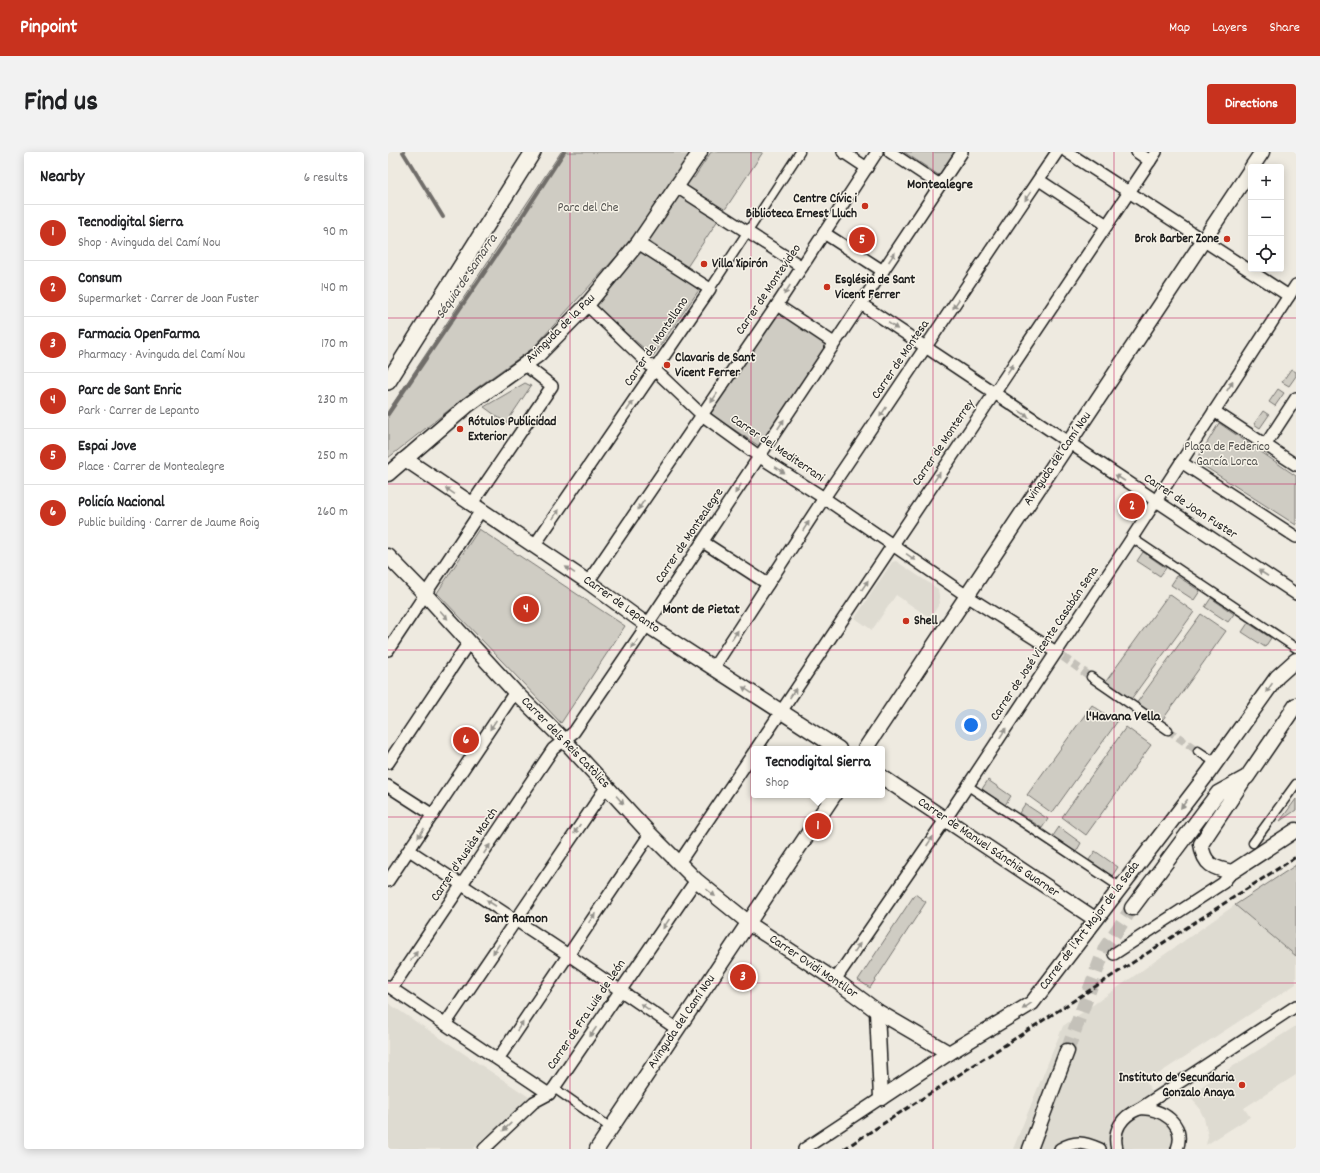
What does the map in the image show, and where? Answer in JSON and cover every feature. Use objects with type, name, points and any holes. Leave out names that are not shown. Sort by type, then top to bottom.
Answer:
[{"type":"main road","points":[[388,382],[534,152]]},
{"type":"street","name":"Avinguda de la Pau","points":[[388,474],[468,404],[538,355],[587,305],[638,243],[700,152]]},
{"type":"street","name":"Carrer de Montellano","points":[[534,546],[710,289],[800,152]]},
{"type":"street","points":[[843,152],[867,168]]},
{"type":"street","name":"Carrer de Montevideo","points":[[588,582],[777,305],[877,152]]},
{"type":"street","points":[[890,152],[940,185]]},
{"type":"street","name":"Carrer de Montealegre","points":[[564,740],[574,732],[648,625],[962,152]]},
{"type":"street","name":"Carrer de Montesa","points":[[714,667],[824,498],[927,348],[1057,152]]},
{"type":"street","points":[[1067,152],[1289,296]]},
{"type":"street","points":[[1137,152],[1153,156]]},
{"type":"street","name":"Avinguda del Camí Nou","points":[[1254,164],[1262,152]]},
{"type":"street","name":"Carrer de Monterrey","points":[[758,746],[1153,156]]},
{"type":"street","name":"Avinguda del Camí Nou","points":[[867,746],[1133,349],[1203,240],[1248,174]]},
{"type":"street","points":[[1039,180],[1107,225]]},
{"type":"street","points":[[677,187],[802,267]]},
{"type":"street","points":[[824,233],[883,271]]},
{"type":"street","points":[[638,243],[710,289]]},
{"type":"street","name":"Carrer de José Vicente Casabán Sena","points":[[835,980],[1059,655],[1132,538],[1296,285]]},
{"type":"street","name":"Carrer de Joan Fuster","points":[[861,304],[1068,444],[1296,594]]},
{"type":"street","name":"Carrer del Mediterrani","points":[[587,305],[702,415],[760,457],[824,498],[967,596],[1059,655]]},
{"type":"street","points":[[777,305],[834,343]]},
{"type":"street","points":[[388,650],[425,594],[476,508],[552,386],[525,365]]},
{"type":"street","points":[[1266,444],[1296,398]]},
{"type":"street","points":[[1214,411],[1296,465]]},
{"type":"street","name":"Carrer de Lepanto","points":[[405,459],[588,582],[648,625],[834,746]]},
{"type":"street","points":[[1181,462],[1296,537]]},
{"type":"street","points":[[1132,538],[1296,648]]},
{"type":"street","points":[[703,542],[768,584]]},
{"type":"street","name":"Carrer dels Reis Catòlics","points":[[388,556],[515,692],[564,740],[650,834],[696,880],[748,923]]},
{"type":"street","points":[[388,763],[469,642]]},
{"type":"street","name":"Carrer de l'Art Major de la Seda","points":[[881,1098],[948,1053],[1032,1003],[1212,768],[1277,677],[1296,660]]},
{"type":"street","points":[[1091,677],[1168,730]]},
{"type":"street","points":[[388,881],[515,692]]},
{"type":"street","name":"Carrer de l'Art Major de la Seda","points":[[1232,872],[1216,869],[1208,863],[1202,854],[1201,844],[1296,705]]},
{"type":"street","name":"Carrer d'Ausiàs March","points":[[390,987],[463,885],[553,749],[564,740]]},
{"type":"street","points":[[1198,751],[1212,768]]},
{"type":"street","points":[[679,863],[751,756]]},
{"type":"street","name":"Carrer de l'Art Major de la Seda","points":[[1194,823],[1212,768]]},
{"type":"street","name":"Carrer de l'Art Major de la Seda","points":[[1132,908],[1194,823],[1218,793],[1247,777]]},
{"type":"street","name":"Carrer de Manuel Sánchis Guarner","points":[[885,779],[1095,919]]},
{"type":"street","points":[[1253,842],[1296,784]]},
{"type":"street","points":[[388,786],[433,815]]},
{"type":"street","points":[[446,1023],[607,786]]},
{"type":"street","points":[[968,786],[1120,887]]},
{"type":"street","name":"Avinguda del Camí Nou","points":[[597,1149],[832,798]]},
{"type":"street","points":[[1114,954],[1223,883],[1232,872],[1296,830]]},
{"type":"street","points":[[498,1059],[650,834]]},
{"type":"street","points":[[409,850],[516,919],[677,1029]]},
{"type":"street","name":"Carrer de Fra Luis de León","points":[[484,1149],[534,1102],[552,1091],[696,880]]},
{"type":"street","name":"Carrer Ovidi Montllor","points":[[748,923],[835,980],[877,1011],[948,1053]]},
{"type":"street","points":[[390,987],[498,1059],[611,1128]]},
{"type":"street","points":[[1117,1149],[1115,1142],[1116,1131],[1121,1121],[1129,1114],[1139,1109],[1296,1006]]},
{"type":"street","points":[[804,1149],[881,1098],[877,1011]]},
{"type":"street","points":[[1030,1149],[1067,1051]]},
{"type":"street","points":[[1139,1109],[1150,1108],[1160,1111],[1169,1117],[1176,1126],[1178,1135],[1177,1149]]},
{"type":"street","points":[[1060,1149],[1070,1143],[1083,1142],[1100,1149]]},
{"type":"shaded area","points":[[896,561],[938,589],[940,603],[930,618],[896,595],[872,630],[855,618],[892,562]]},
{"type":"shaded area","points":[[1235,905],[1296,956],[1296,984],[1146,1082],[1162,1107],[1185,1125],[1182,1148],[1184,1149],[1013,1149],[1063,1026]]},
{"type":"shaded area","points":[[388,1003],[529,1097],[473,1149],[388,1149]]},
{"type":"shaded area","name":"Instituto de Secundaria Gonzalo Anaya","points":[[1296,1026],[1296,1075],[1244,1108],[1250,1117],[1206,1145],[1208,1136],[1204,1118],[1198,1106],[1188,1095]]},
{"type":"green space","name":"Parc del Che","points":[[561,152],[691,152],[637,234],[533,348],[478,387],[388,458],[388,411]]},
{"type":"green space","points":[[711,152],[763,152],[724,211],[684,185],[690,176],[694,178]]},
{"type":"green space","points":[[904,152],[955,152],[940,176]]},
{"type":"green space","points":[[680,191],[720,217],[687,267],[647,240]]},
{"type":"green space","points":[[639,244],[699,290],[653,356],[592,304]]},
{"type":"green space","points":[[779,310],[828,343],[759,446],[709,413]]},
{"type":"green space","points":[[1291,369],[1296,372],[1296,376],[1289,386],[1282,382]]},
{"type":"green space","points":[[525,383],[531,386],[506,423],[484,407]]},
{"type":"green space","points":[[1278,389],[1284,393],[1275,406],[1269,402]]},
{"type":"green space","points":[[1263,411],[1269,415],[1260,428],[1254,424]]},
{"type":"green space","name":"Plaça de Federico García Lorca","points":[[1219,423],[1296,476],[1296,525],[1196,461]]},
{"type":"green space","points":[[479,529],[625,626],[561,723],[437,593]]},
{"type":"green space","points":[[1143,552],[1166,568],[1160,576],[1137,561]]},
{"type":"green space","points":[[1177,576],[1200,591],[1194,600],[1171,585]]},
{"type":"green space","points":[[1169,594],[1194,612],[1129,702],[1104,684]]},
{"type":"green space","points":[[1211,598],[1234,614],[1228,622],[1205,607]]},
{"type":"green space","points":[[1201,614],[1226,631],[1161,722],[1136,704]]},
{"type":"green space","points":[[1248,623],[1271,638],[1265,647],[1242,632]]},
{"type":"green space","points":[[1092,705],[1117,722],[1052,813],[1027,795]]},
{"type":"green space","points":[[1126,727],[1151,745],[1086,835],[1062,817]]},
{"type":"green space","points":[[988,780],[1011,796],[1005,805],[982,789]]},
{"type":"green space","points":[[1296,799],[1296,810],[1280,821]]},
{"type":"green space","points":[[1025,804],[1048,819],[1042,828],[1019,813]]},
{"type":"green space","points":[[1059,827],[1081,843],[1076,852],[1053,836]]},
{"type":"green space","points":[[1095,851],[1118,867],[1112,876],[1089,860]]},
{"type":"green space","points":[[1296,865],[1296,956],[1235,905]]},
{"type":"green space","points":[[915,894],[926,902],[870,988],[858,980]]},
{"type":"waterway","points":[[403,152],[443,217]]},
{"type":"waterway","name":"Séquia de Samarra","points":[[388,414],[514,229],[564,152]]},
{"type":"tunnel","points":[[1063,657],[1091,677]]},
{"type":"tunnel","points":[[1168,730],[1198,751]]},
{"type":"tunnel","points":[[1067,1051],[1105,948],[1132,908]]},
{"type":"railway","points":[[844,1149],[1296,857]]},
{"type":"place","name":"Centre Cívic i Biblioteca Ernest Lluch","points":[[865,206]]},
{"type":"place","name":"Brok Barber Zone","points":[[1227,239]]},
{"type":"place","name":"Espai Jove","points":[[862,240]]},
{"type":"place","name":"Villa Xipirón","points":[[704,264]]},
{"type":"place","name":"Església de Sant Vicent Ferrer","points":[[827,287]]},
{"type":"place","name":"Clavaris de Sant Vicent Ferrer","points":[[667,365]]},
{"type":"place","name":"Rótulos Publicidad Exterior","points":[[460,429]]},
{"type":"place","name":"Consum","points":[[1132,506]]},
{"type":"place","name":"Parc de Sant Enric","points":[[526,609]]},
{"type":"place","name":"Shell","points":[[906,621]]},
{"type":"place","name":"Policía Nacional","points":[[466,740]]},
{"type":"place","name":"Tecnodigital Sierra","points":[[818,826]]},
{"type":"place","name":"Farmacia OpenFarma","points":[[743,977]]},
{"type":"place","name":"Instituto de Secundaria Gonzalo Anaya","points":[[1242,1085]]},
{"type":"district","name":"Montealegre","points":[[940,185]]},
{"type":"district","name":"Mont de Pietat","points":[[701,610]]},
{"type":"district","name":"l'Havana Vella","points":[[1123,717]]},
{"type":"district","name":"Sant Ramon","points":[[516,919]]}]
